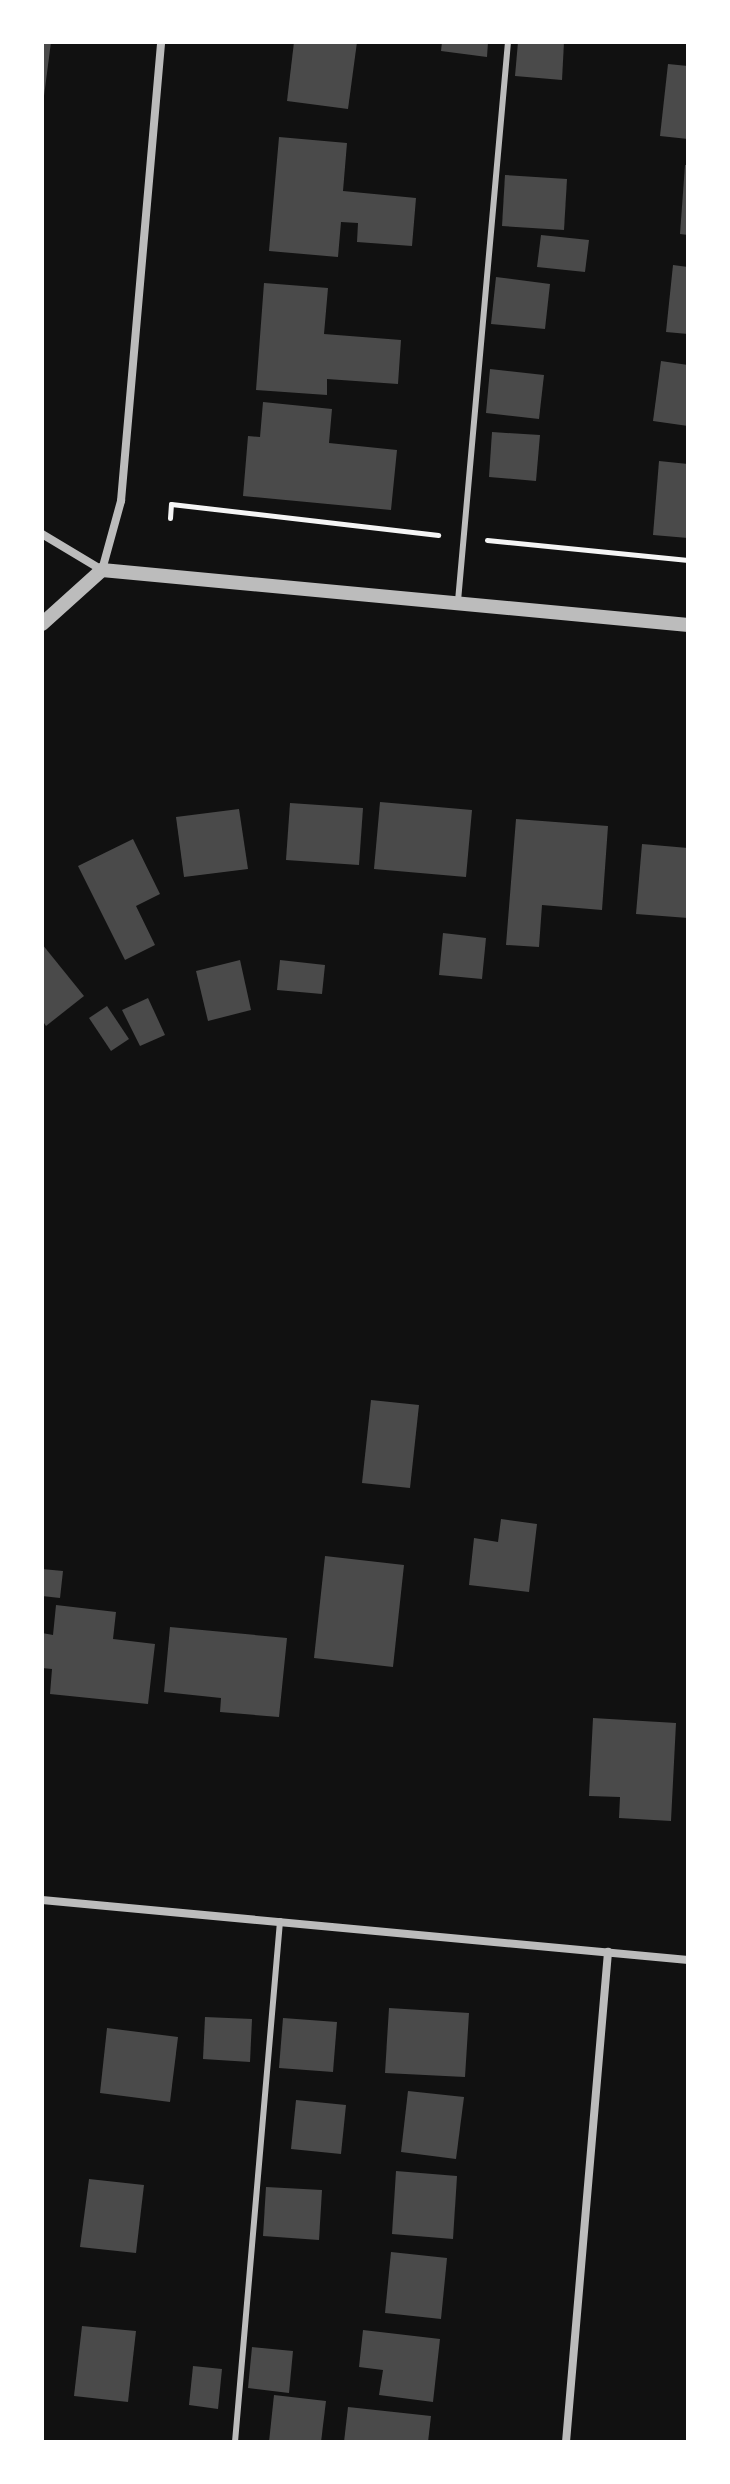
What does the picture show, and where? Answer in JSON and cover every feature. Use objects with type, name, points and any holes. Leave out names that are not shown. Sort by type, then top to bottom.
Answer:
[{"type":"street","points":[[42,624],[102,570],[121,501],[161,42]]},
{"type":"street","points":[[42,534],[102,570],[458,601],[688,625]]},
{"type":"street","points":[[42,1900],[688,1960]]},
{"type":"street","points":[[566,2442],[608,1952]]},
{"type":"lane","points":[[458,601],[508,42]]},
{"type":"lane","points":[[235,2442],[280,1921]]},
{"type":"path","points":[[170,518],[171,504],[688,560]]},
{"type":"building","points":[[42,42],[51,42],[44,96],[42,96]]},
{"type":"building","points":[[294,42],[357,42],[348,109],[287,101]]},
{"type":"building","points":[[442,42],[488,42],[487,57],[441,51]]},
{"type":"building","points":[[518,42],[564,42],[562,80],[515,76]]},
{"type":"building","points":[[668,64],[688,66],[688,139],[660,136]]},
{"type":"building","points":[[279,137],[347,143],[343,191],[416,198],[412,246],[357,242],[358,223],[341,222],[338,257],[269,251]]},
{"type":"building","points":[[685,165],[688,165],[688,235],[680,234]]},
{"type":"building","points":[[505,175],[567,179],[564,230],[502,226]]},
{"type":"building","points":[[541,235],[589,240],[585,272],[537,267]]},
{"type":"building","points":[[673,265],[688,267],[688,334],[666,332]]},
{"type":"building","points":[[496,277],[550,284],[545,329],[491,324]]},
{"type":"building","points":[[264,283],[328,288],[324,334],[401,340],[398,384],[327,379],[327,395],[256,390]]},
{"type":"building","points":[[661,361],[688,365],[688,426],[653,421]]},
{"type":"building","points":[[490,369],[544,375],[539,419],[486,413]]},
{"type":"building","points":[[263,402],[332,409],[329,443],[397,450],[391,510],[243,496],[248,436],[260,437]]},
{"type":"building","points":[[492,432],[540,435],[536,481],[489,477]]},
{"type":"building","points":[[659,461],[688,464],[688,538],[653,535]]},
{"type":"building","points":[[380,802],[472,810],[466,877],[374,869]]},
{"type":"building","points":[[290,803],[363,808],[359,865],[286,860]]},
{"type":"building","points":[[239,809],[248,869],[184,877],[176,817]]},
{"type":"building","points":[[516,819],[608,826],[602,910],[542,905],[539,947],[506,945]]},
{"type":"building","points":[[133,839],[160,894],[136,906],[155,945],[125,960],[78,866]]},
{"type":"building","points":[[642,844],[688,848],[688,918],[636,914]]},
{"type":"building","points":[[443,933],[486,938],[482,979],[439,975]]},
{"type":"building","points":[[42,944],[84,996],[46,1026],[42,1020]]},
{"type":"building","points":[[240,960],[251,1010],[208,1021],[196,971]]},
{"type":"building","points":[[280,960],[325,965],[322,994],[277,990]]},
{"type":"building","points":[[148,998],[165,1035],[140,1046],[122,1010]]},
{"type":"building","points":[[107,1006],[129,1039],[111,1051],[89,1018]]},
{"type":"building","points":[[371,1400],[419,1405],[410,1488],[362,1483]]},
{"type":"building","points":[[501,1519],[537,1524],[529,1592],[469,1585],[474,1538],[498,1542]]},
{"type":"building","points":[[325,1556],[404,1565],[393,1667],[314,1658]]},
{"type":"building","points":[[42,1569],[63,1571],[60,1598],[42,1596]]},
{"type":"building","points":[[56,1605],[116,1612],[113,1639],[155,1644],[148,1704],[50,1694],[52,1669],[42,1668],[42,1633],[53,1635]]},
{"type":"building","points":[[170,1627],[287,1638],[279,1717],[220,1712],[221,1698],[164,1692]]},
{"type":"building","points":[[593,1718],[676,1723],[671,1821],[619,1818],[620,1797],[589,1796]]},
{"type":"building","points":[[389,2008],[469,2013],[465,2077],[385,2073]]},
{"type":"building","points":[[205,2017],[252,2019],[250,2062],[203,2059]]},
{"type":"building","points":[[283,2018],[337,2022],[333,2072],[279,2068]]},
{"type":"building","points":[[107,2028],[178,2037],[170,2102],[100,2093]]},
{"type":"building","points":[[408,2091],[464,2097],[456,2159],[401,2152]]},
{"type":"building","points":[[296,2100],[346,2105],[341,2154],[291,2149]]},
{"type":"building","points":[[396,2171],[457,2176],[453,2239],[392,2234]]},
{"type":"building","points":[[89,2179],[144,2185],[136,2253],[80,2247]]},
{"type":"building","points":[[266,2187],[322,2190],[319,2240],[263,2236]]},
{"type":"building","points":[[391,2252],[447,2258],[441,2319],[385,2313]]},
{"type":"building","points":[[82,2326],[136,2331],[128,2402],[74,2396]]},
{"type":"building","points":[[363,2330],[440,2339],[433,2402],[379,2395],[383,2370],[359,2367]]},
{"type":"building","points":[[252,2347],[293,2351],[289,2393],[248,2388]]},
{"type":"building","points":[[193,2366],[222,2369],[218,2409],[189,2405]]},
{"type":"building","points":[[274,2395],[326,2401],[321,2442],[269,2442]]},
{"type":"building","points":[[348,2407],[431,2416],[428,2442],[344,2442]]}]
